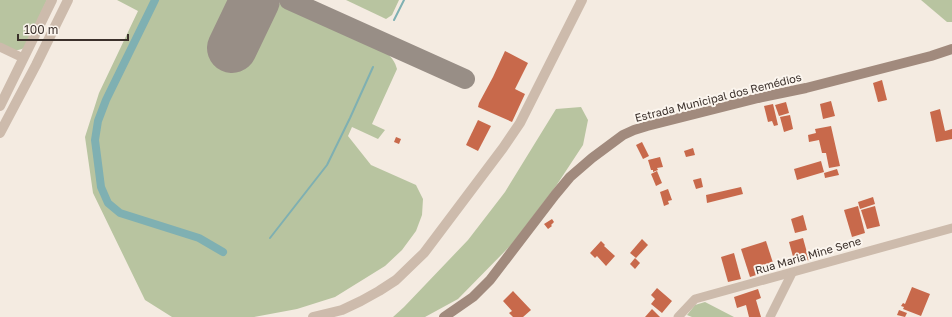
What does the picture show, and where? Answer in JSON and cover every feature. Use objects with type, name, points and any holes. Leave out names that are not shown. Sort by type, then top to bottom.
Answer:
[{"type":"main road","name":"Estrada Municipal dos Remédios","points":[[444,317],[473,297],[490,280],[570,177],[592,158],[623,135],[641,128],[931,56],[952,48]]},
{"type":"street","points":[[0,106],[52,0]]},
{"type":"street","points":[[0,133],[68,0]]},
{"type":"street","points":[[313,317],[342,310],[379,291],[396,280],[424,253],[503,148],[520,122],[582,0]]},
{"type":"street","points":[[0,47],[23,58]]},
{"type":"street","points":[[23,58],[23,66],[27,69],[32,69],[36,65]]},
{"type":"street","name":"Rua Maria Mine Sene","points":[[678,317],[695,299],[952,228]]},
{"type":"street","points":[[770,317],[792,273]]},
{"type":"green space","points":[[0,0],[47,0],[24,48],[15,50],[0,44]]},
{"type":"green space","points":[[117,0],[228,0],[211,37],[252,57],[278,3],[386,53],[393,60],[397,69],[372,124],[385,130],[378,139],[352,127],[348,136],[371,165],[416,185],[423,199],[422,215],[416,231],[402,250],[385,266],[335,297],[297,309],[254,317],[172,317],[145,300],[93,193],[85,137],[99,93],[138,11]]},
{"type":"green space","points":[[346,0],[399,0],[392,15],[386,19]]},
{"type":"green space","points":[[921,0],[952,0],[952,22],[947,22]]},
{"type":"green space","points":[[581,107],[588,120],[583,145],[556,186],[511,245],[458,299],[425,317],[393,317],[468,240],[505,192],[556,109]]},
{"type":"green space","points":[[705,302],[734,317],[692,317],[687,315],[695,305]]},
{"type":"building","points":[[505,51],[528,63],[515,89],[525,94],[512,122],[478,107]]},
{"type":"building","points":[[882,80],[887,100],[878,102],[873,83]]},
{"type":"building","points":[[831,101],[835,116],[823,119],[820,104]]},
{"type":"building","points":[[786,102],[789,113],[779,116],[775,105]]},
{"type":"building","points":[[773,104],[778,125],[774,126],[772,121],[768,122],[764,106]]},
{"type":"building","points":[[940,109],[945,131],[952,129],[952,139],[936,142],[930,112]]},
{"type":"building","points":[[790,115],[793,129],[784,132],[780,117]]},
{"type":"building","points":[[478,120],[491,126],[478,151],[466,145]]},
{"type":"building","points":[[831,126],[840,166],[829,168],[826,153],[822,153],[819,140],[809,142],[808,135],[816,133],[815,129]]},
{"type":"building","points":[[396,137],[401,139],[399,144],[394,142]]},
{"type":"building","points":[[642,142],[649,156],[643,159],[636,145]]},
{"type":"building","points":[[693,148],[695,155],[686,157],[684,151]]},
{"type":"building","points":[[660,157],[663,167],[657,168],[658,170],[653,172],[648,160]]},
{"type":"building","points":[[821,161],[824,172],[797,180],[794,169]]},
{"type":"building","points":[[837,169],[839,175],[825,178],[824,173]]},
{"type":"building","points":[[657,171],[662,183],[656,186],[651,174]]},
{"type":"building","points":[[701,178],[703,187],[696,189],[693,180]]},
{"type":"building","points":[[741,187],[743,194],[707,203],[706,195]]},
{"type":"building","points":[[668,189],[672,200],[668,201],[669,204],[664,206],[660,192]]},
{"type":"building","points":[[873,197],[875,204],[860,209],[858,202]]},
{"type":"building","points":[[858,206],[865,233],[852,237],[844,210]]},
{"type":"building","points":[[875,206],[880,226],[867,229],[861,210]]},
{"type":"building","points":[[803,215],[807,230],[795,233],[791,219]]},
{"type":"building","points":[[552,219],[554,222],[548,229],[544,224]]},
{"type":"building","points":[[803,238],[809,260],[795,264],[789,242]]},
{"type":"building","points":[[642,239],[648,245],[636,258],[630,253]]},
{"type":"building","points":[[601,241],[605,245],[604,246],[615,256],[606,266],[597,256],[595,258],[590,253]]},
{"type":"building","points":[[766,241],[775,269],[750,277],[741,249]]},
{"type":"building","points":[[734,253],[741,279],[728,282],[721,257]]},
{"type":"building","points":[[635,258],[640,263],[635,269],[630,264]]},
{"type":"building","points":[[912,287],[930,294],[921,316],[903,309],[904,307],[901,306],[903,303],[905,304]]},
{"type":"building","points":[[657,288],[672,301],[662,313],[651,304],[655,299],[651,295]]},
{"type":"building","points":[[758,289],[761,298],[756,300],[761,317],[749,317],[746,305],[737,308],[734,297]]},
{"type":"building","points":[[513,291],[531,310],[523,317],[513,317],[509,313],[512,311],[503,301]]},
{"type":"building","points":[[652,309],[660,317],[645,317]]},
{"type":"building","points":[[899,310],[907,313],[905,317],[897,315]]},
{"type":"waterway","points":[[155,0],[106,100],[98,121],[95,140],[101,187],[108,203],[120,213],[199,238],[223,252]]},
{"type":"waterway","points":[[394,20],[404,0]]},
{"type":"waterway","points":[[270,238],[327,165],[373,67]]},
{"type":"taxiway","points":[[289,0],[465,79]]},
{"type":"runway","points":[[232,48],[255,0]]}]
